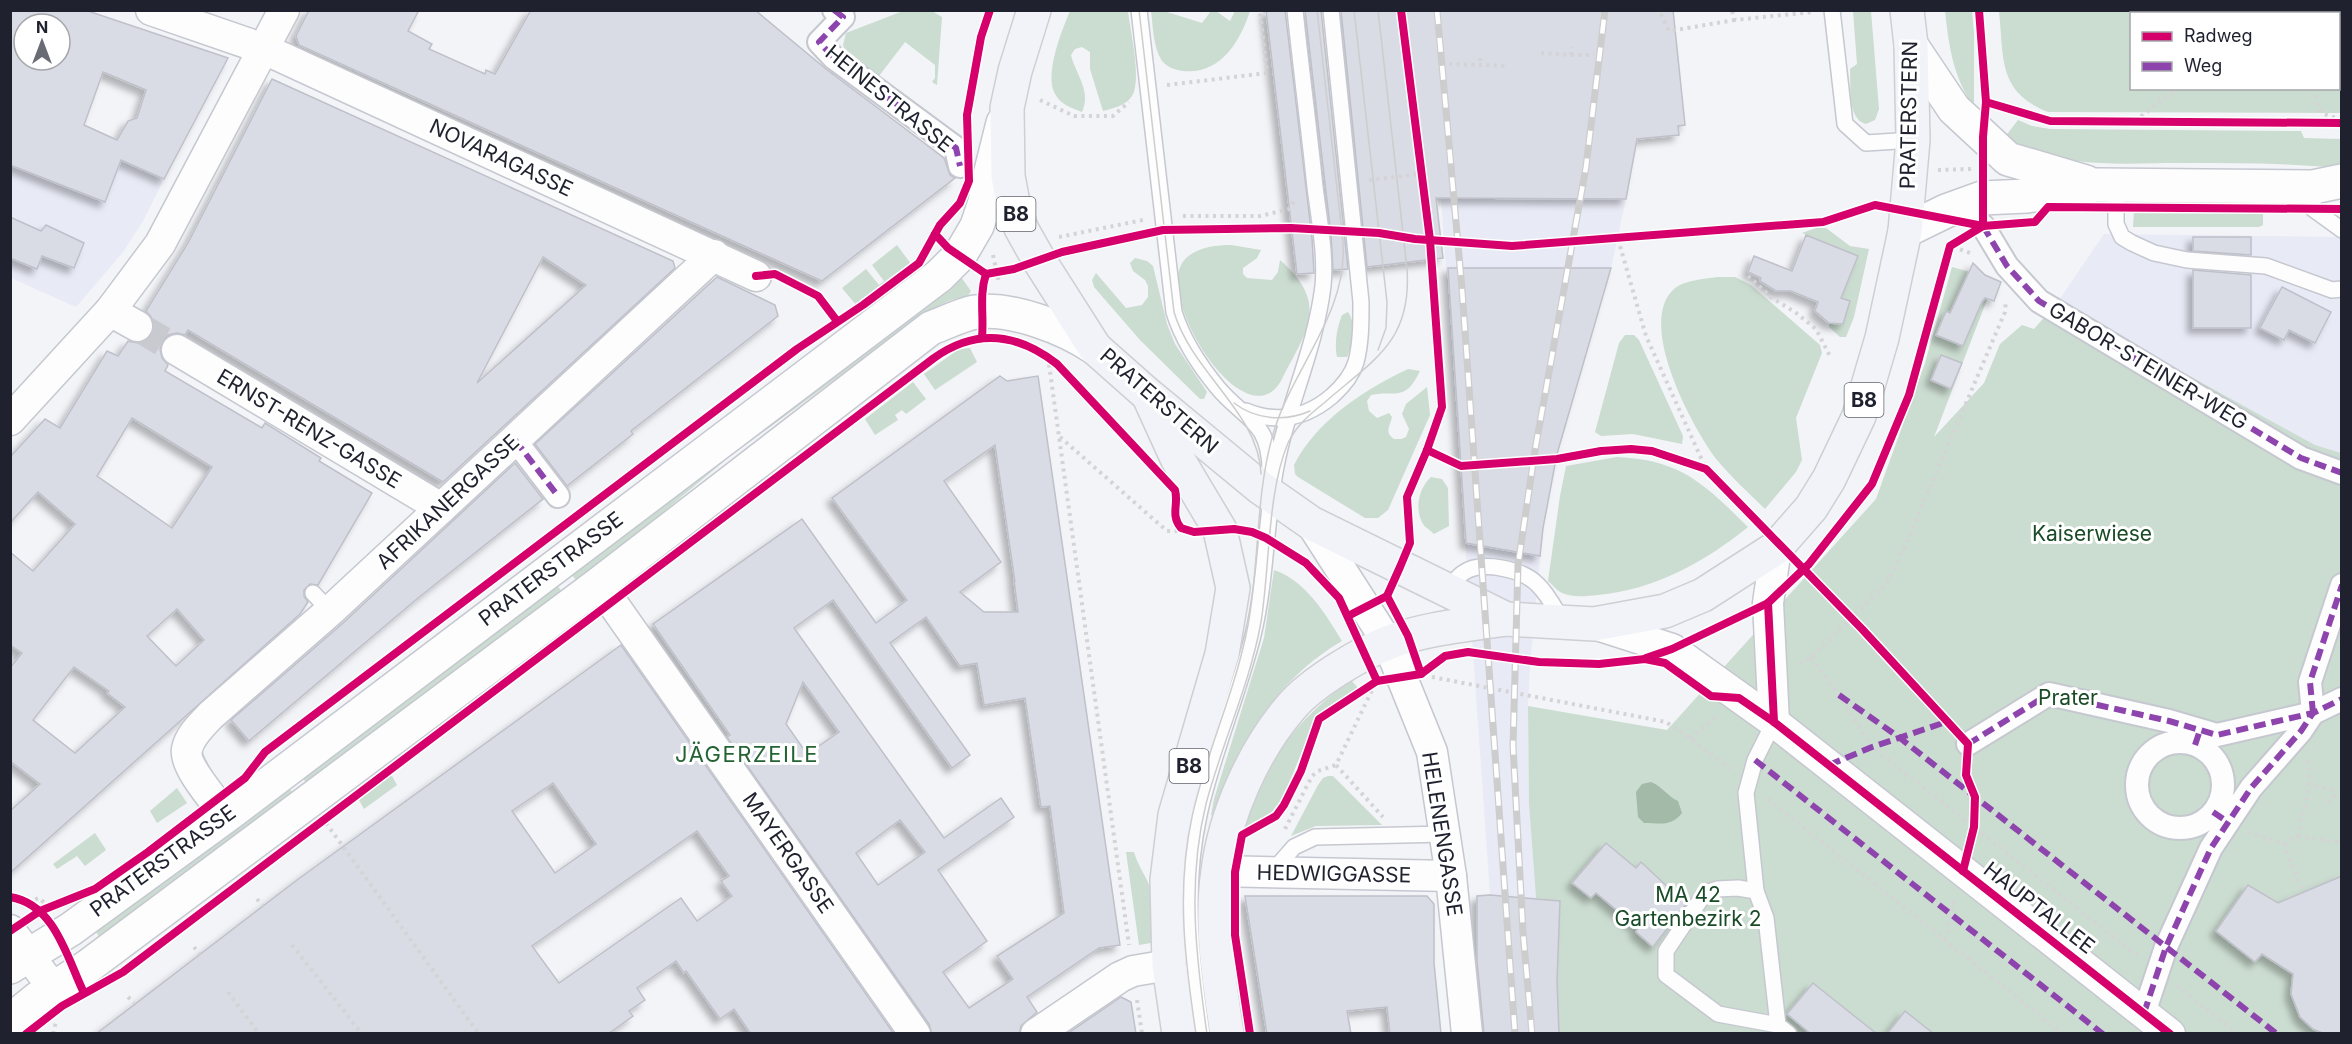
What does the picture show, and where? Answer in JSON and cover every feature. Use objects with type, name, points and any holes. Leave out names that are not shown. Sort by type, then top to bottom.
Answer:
[{"type":"main road","name":"PRATERSTERN","points":[[1034,10],[1015,71],[1007,108],[1008,176],[1012,203],[1021,228],[1039,260],[1095,348],[1270,495],[1311,523],[1506,619],[1579,623],[1665,611],[1703,595],[1776,548],[1810,508],[1830,479],[1859,416],[1882,338],[1905,231],[1912,140],[1911,45],[1907,10]]},
{"type":"main road","points":[[1911,45],[1954,109],[2008,159],[2107,185]]},
{"type":"main road","name":"PRATERSTRASSE","points":[[17,950],[71,929],[226,816],[939,276],[960,255],[977,226],[985,202],[988,179],[1007,108]]},
{"type":"main road","points":[[1905,231],[1946,211],[1983,198],[2027,196],[2107,185],[2332,189]]},
{"type":"main road","name":"PRATERSTRASSE","points":[[10,1021],[53,988],[87,967],[599,584],[931,328],[974,313],[1001,313],[1054,326],[1076,335],[1095,348]]},
{"type":"main road","name":"B8","points":[[1147,394],[1177,458],[1220,530],[1233,588],[1222,654],[1175,815],[1167,880],[1168,964],[1179,1034]]},
{"type":"main road","name":"B8","points":[[1227,1034],[1216,957],[1217,871],[1226,829],[1238,795],[1268,740],[1292,705],[1325,679],[1390,666],[1408,636],[1506,619]]},
{"type":"street","name":"NOVARAGASSE","points":[[151,10],[264,49],[756,276]]},
{"type":"street","points":[[10,420],[110,311],[160,244],[284,10]]},
{"type":"street","name":"HEINESTRASSE","points":[[834,10],[843,17],[819,42],[834,58],[956,148],[960,166]]},
{"type":"street","name":"GABOR-STEINER-WEG","points":[[1983,198],[2007,266],[2039,301],[2301,458],[2342,473]]},
{"type":"street","name":"AFRIKANERGASSE","points":[[226,816],[189,764],[186,750],[193,734],[322,602],[441,508],[714,255]]},
{"type":"street","points":[[110,311],[137,326]]},
{"type":"street","name":"ERNST-RENZ-GASSE","points":[[177,350],[441,508]]},
{"type":"street","points":[[515,440],[558,496]]},
{"type":"street","name":"PRATERSTERN","points":[[1311,523],[1390,666]]},
{"type":"street","points":[[1774,722],[1768,603],[1776,548]]},
{"type":"street","name":"MAYERGASSE","points":[[599,584],[915,1034]]},
{"type":"street","points":[[2307,722],[2310,682],[2342,585]]},
{"type":"street","name":"HAUPTALLEE","points":[[1579,623],[1672,649],[1774,722],[2170,1034]]},
{"type":"street","name":"HELENENGASSE","points":[[1390,666],[1432,752],[1451,876],[1467,1034]]},
{"type":"street","points":[[1968,744],[2049,694],[2169,721],[2197,737],[2211,754],[2221,773],[2223,794],[2221,817],[2211,848],[2157,970],[2144,1013]]},
{"type":"street","points":[[2307,722],[2197,737],[2186,742],[2172,742],[2158,747],[2147,756],[2139,768],[2136,782],[2137,797],[2144,810],[2154,820],[2167,827],[2181,829],[2221,817],[2250,788],[2307,722],[2342,699]]},
{"type":"street","name":"HEDWIGGASSE","points":[[1217,871],[1451,876]]},
{"type":"street","points":[[17,950],[53,988]]},
{"type":"street","points":[[1036,1034],[1120,977],[1133,971],[1168,964]]},
{"type":"lane","points":[[1138,10],[1170,292],[1178,323],[1192,353],[1205,371],[1224,395],[1252,418],[1264,438],[1270,466],[1270,495],[1263,575],[1253,633],[1211,767],[1192,850],[1189,920],[1202,1034]]},
{"type":"lane","points":[[1270,495],[1289,418],[1317,324],[1323,284],[1320,230],[1295,10]]},
{"type":"lane","points":[[1241,409],[1266,417],[1289,418],[1314,409],[1343,386],[1355,364],[1360,334],[1361,302],[1331,10]]},
{"type":"lane","points":[[1832,10],[1845,124],[1866,142],[1912,140]]},
{"type":"lane","points":[[2107,185],[2116,224],[2122,237],[2154,253],[2187,260],[2266,266],[2332,290],[2342,289]]},
{"type":"lane","points":[[2332,189],[2313,209],[2342,230]]},
{"type":"lane","points":[[1447,590],[1463,573],[1473,568],[1510,569],[1528,576],[1579,623]]},
{"type":"lane","points":[[1756,891],[1738,888],[1717,889],[1705,893],[1666,951],[1666,975],[1718,1014],[1784,1029],[1766,918],[1756,891],[1746,793],[1755,760],[1774,722]]},
{"type":"lane","points":[[1272,872],[1294,847],[1316,837],[1445,834]]},
{"type":"path","points":[[1040,100],[1074,116],[1113,116],[1147,88],[1267,73],[1260,12],[1271,10]]},
{"type":"path","points":[[1732,12],[1735,20]]},
{"type":"path","points":[[1661,14],[1669,30],[1814,12]]},
{"type":"path","points":[[1572,47],[1572,55]]},
{"type":"path","points":[[1541,53],[1594,56]]},
{"type":"path","points":[[1480,58],[1480,65]]},
{"type":"path","points":[[1449,64],[1509,66]]},
{"type":"path","points":[[2135,121],[2175,90]]},
{"type":"path","points":[[2315,90],[2321,112],[2342,121]]},
{"type":"path","points":[[2125,121],[2147,121]]},
{"type":"path","points":[[2325,122],[2342,121]]},
{"type":"path","points":[[1420,162],[1423,185]]},
{"type":"path","points":[[1933,170],[1983,198],[1950,246],[1948,256]]},
{"type":"path","points":[[1606,239],[1629,237]]},
{"type":"path","points":[[1618,238],[1646,336],[1702,467],[1714,477]]},
{"type":"path","points":[[960,255],[986,274],[1014,269],[1039,260]]},
{"type":"path","points":[[2007,266],[2005,312],[1899,560],[1887,583],[1811,658],[1839,695],[1872,747],[2238,1034]]},
{"type":"path","points":[[1748,276],[1772,298],[1795,312],[1816,329],[1831,358]]},
{"type":"path","points":[[1045,355],[1057,364]]},
{"type":"path","points":[[1045,355],[1060,436],[1142,1034]]},
{"type":"path","points":[[1060,436],[1167,531],[1220,530]]},
{"type":"path","points":[[1176,522],[1186,531]]},
{"type":"path","points":[[1845,612],[1854,621]]},
{"type":"path","points":[[1358,694],[1390,666]]},
{"type":"path","points":[[1390,666],[1666,722],[1748,783],[2063,1034]]},
{"type":"path","points":[[1283,833],[1311,776],[1336,765],[1390,666]]},
{"type":"path","points":[[1690,738],[1739,698]]},
{"type":"path","points":[[2297,836],[2310,768],[2307,722]]},
{"type":"path","points":[[1336,765],[1400,835]]},
{"type":"path","points":[[2308,785],[2332,789],[2335,798],[2327,803]]},
{"type":"path","points":[[314,825],[333,811]]},
{"type":"path","points":[[1945,940],[1974,827],[1974,817]]},
{"type":"path","points":[[2221,817],[2254,835],[2284,844],[2297,836],[2342,843]]},
{"type":"path","points":[[323,818],[479,1034]]},
{"type":"path","points":[[2284,844],[2302,892]]},
{"type":"path","points":[[14,897],[40,911],[58,903]]},
{"type":"path","points":[[39,898],[49,907]]},
{"type":"path","points":[[257,899],[262,906]]},
{"type":"path","points":[[292,945],[362,1034]]},
{"type":"path","points":[[194,947],[200,954]]},
{"type":"path","points":[[228,992],[259,1034]]},
{"type":"path","points":[[128,997],[134,1003]]},
{"type":"shaded area","points":[[11,115],[164,179],[143,221],[123,252],[76,307],[11,278]]},
{"type":"shaded area","points":[[1441,198],[1626,199],[1611,268],[1558,450],[1543,528],[1530,666],[1529,804],[1536,898],[1560,901],[1557,981],[1559,1033],[1484,1033],[1482,1021],[1477,960],[1477,896],[1490,894]]},
{"type":"shaded area","points":[[2104,234],[2341,237],[2341,453],[2315,445],[2057,303]]},
{"type":"shaded area","points":[[1651,782],[1678,801],[1682,813],[1674,820],[1665,823],[1644,823],[1638,817],[1636,792],[1642,784]]},
{"type":"green space","points":[[2259,10],[2341,11],[2341,113],[2048,112],[2031,104],[2011,83],[2003,58],[1999,11],[2163,12],[2130,12],[2130,90],[2340,90],[2340,12],[2257,12]]},
{"type":"green space","points":[[903,11],[932,11],[942,17],[937,85],[932,82],[935,78],[935,65],[905,42],[879,76],[845,51],[843,45],[846,33]]},
{"type":"green space","points":[[1070,11],[1128,11],[1136,78],[1132,96],[1123,104],[1103,111],[1090,69],[1090,52],[1082,47],[1075,49],[1071,55],[1084,89],[1085,104],[1082,112],[1057,98],[1052,85],[1053,64]]},
{"type":"green space","points":[[1151,11],[1164,11],[1202,23],[1211,11],[1216,11],[1230,21],[1235,11],[1250,11],[1241,34],[1227,54],[1208,68],[1183,71],[1174,69],[1162,61],[1154,36]]},
{"type":"green space","points":[[1853,11],[1871,11],[1879,109],[1875,120],[1866,124],[1856,116],[1851,101],[1850,69],[1857,64]]},
{"type":"green space","points":[[1945,11],[1972,11],[1974,107],[1957,73],[1950,49]]},
{"type":"green space","points":[[2018,120],[2032,126],[2050,129],[2301,131],[2304,138],[2341,139],[2341,168],[2262,164],[2113,164],[2068,160],[2025,148],[2004,138]]},
{"type":"green space","points":[[2134,211],[2263,211],[2263,225],[2259,227],[2133,227]]},
{"type":"green space","points":[[1816,228],[1826,228],[1850,246],[1869,249],[1854,317],[1846,337],[1840,337],[1829,327],[1829,323],[1843,323],[1849,301],[1841,298],[1858,256],[1802,233]]},
{"type":"green space","points":[[897,245],[911,264],[857,306],[842,288],[866,269],[879,285],[884,281],[872,265]]},
{"type":"green space","points":[[1231,245],[1261,250],[1257,258],[1243,268],[1243,274],[1247,278],[1272,280],[1278,272],[1280,260],[1296,276],[1305,291],[1309,305],[1309,319],[1299,347],[1281,381],[1266,395],[1248,394],[1228,381],[1210,360],[1194,335],[1183,309],[1178,284],[1181,265],[1185,259],[1196,251]]},
{"type":"green space","points":[[1135,258],[1147,261],[1153,266],[1167,324],[1175,344],[1207,392],[1204,399],[1200,399],[1140,340],[1094,287],[1092,280],[1096,273],[1126,308],[1142,305],[1148,297],[1148,286],[1145,280],[1133,271],[1130,263]]},
{"type":"green space","name":"Prater","points":[[1952,267],[1995,279],[1934,437],[1984,383],[2000,344],[2022,325],[2034,329],[2057,303],[2315,445],[2341,453],[2341,1033],[1559,1033],[1557,981],[1560,901],[1536,898],[1529,804],[1528,706],[1667,730],[1876,499],[1925,363]]},
{"type":"green space","points":[[961,277],[971,291],[968,296],[951,300],[928,311],[728,458],[601,564],[577,581],[569,572]]},
{"type":"green space","points":[[1718,277],[1735,277],[1751,285],[1820,345],[1822,353],[1796,418],[1802,460],[1796,472],[1765,509],[1722,466],[1706,445],[1682,400],[1664,349],[1661,325],[1664,305],[1674,289],[1689,282]]},
{"type":"green space","points":[[1348,312],[1353,328],[1351,346],[1347,357],[1337,357],[1336,341],[1339,325],[1342,315]]},
{"type":"green space","points":[[1625,335],[1634,335],[1639,340],[1683,436],[1682,444],[1633,434],[1601,436],[1595,432],[1619,343]]},
{"type":"green space","points":[[970,348],[977,362],[935,390],[924,374],[959,349]]},
{"type":"green space","points":[[1408,369],[1420,371],[1410,387],[1400,393],[1371,395],[1367,401],[1369,411],[1377,418],[1389,413],[1392,417],[1388,429],[1389,434],[1394,439],[1406,437],[1409,429],[1402,414],[1406,404],[1427,387],[1430,415],[1388,510],[1378,518],[1365,518],[1298,477],[1295,474],[1294,465],[1315,434],[1343,408]]},
{"type":"green space","points":[[913,382],[926,399],[906,414],[902,410],[895,415],[898,420],[875,435],[865,419]]},
{"type":"green space","points":[[1617,457],[1659,463],[1690,477],[1718,498],[1748,527],[1696,563],[1659,581],[1598,595],[1576,596],[1562,593],[1548,581],[1566,466]]},
{"type":"green space","points":[[1431,477],[1442,479],[1448,488],[1449,526],[1434,534],[1423,524],[1418,505],[1423,487]]},
{"type":"green space","points":[[1274,570],[1296,582],[1314,599],[1342,641],[1297,675],[1262,716],[1235,764],[1214,816],[1211,815],[1214,799],[1264,638]]},
{"type":"green space","points":[[556,583],[562,592],[307,784],[302,777]]},
{"type":"green space","points":[[1351,680],[1358,688],[1316,717],[1283,798],[1272,812],[1244,828],[1260,784],[1284,745],[1315,710]]},
{"type":"green space","points":[[392,776],[397,785],[364,809],[359,800]]},
{"type":"green space","points":[[1333,776],[1382,825],[1316,826],[1291,836],[1318,785],[1323,778]]},
{"type":"green space","points":[[287,786],[294,794],[101,940],[95,930]]},
{"type":"green space","points":[[177,788],[187,803],[157,823],[150,811]]},
{"type":"green space","points":[[95,833],[106,850],[85,866],[77,856],[57,869],[53,864]]},
{"type":"green space","points":[[1126,852],[1134,852],[1151,891],[1151,943],[1139,945]]},
{"type":"building","points":[[10,10],[85,10],[228,58],[164,179],[121,160],[105,202],[10,165]],"holes":[[[103,72],[146,90],[137,118],[128,121],[117,140],[84,125]]]},
{"type":"building","points":[[309,10],[419,10],[408,31],[432,44],[429,49],[485,74],[486,70],[495,74],[531,10],[755,10],[826,69],[944,158],[950,175],[955,178],[822,281],[299,45],[296,36]]},
{"type":"building","points":[[1266,10],[1285,10],[1312,238],[1314,273],[1297,274]]},
{"type":"building","points":[[1305,10],[1321,10],[1348,269],[1333,270]]},
{"type":"building","points":[[1341,10],[1673,10],[1685,125],[1678,126],[1679,135],[1637,139],[1626,199],[1436,198],[1443,258],[1367,267]]},
{"type":"building","points":[[272,79],[673,261],[675,268],[443,482],[188,330],[185,335],[177,333],[168,335],[160,349],[162,358],[168,365],[165,371],[262,428],[265,423],[321,458],[319,461],[372,493],[318,585],[310,584],[304,590],[304,596],[308,602],[300,614],[10,873],[10,811],[40,784],[10,761],[10,668],[22,653],[10,645],[10,552],[33,571],[75,524],[38,492],[10,523],[10,457],[45,419],[60,428],[107,351],[118,356],[128,341],[138,343],[152,335],[154,325],[146,311],[188,243]],"holes":[[[543,257],[586,285],[477,383]],[[132,418],[212,467],[172,528],[97,476]],[[177,609],[204,640],[176,666],[147,636]],[[74,667],[109,691],[107,693],[125,707],[75,753],[33,720]]]},
{"type":"building","points":[[10,217],[41,231],[46,225],[84,243],[74,268],[42,256],[37,269],[10,258]]},
{"type":"building","points":[[1806,235],[1858,256],[1841,298],[1850,301],[1843,324],[1829,323],[1815,311],[1818,302],[1791,291],[1776,291],[1760,281],[1761,278],[1748,272],[1754,256],[1792,271]]},
{"type":"building","points":[[2193,237],[2251,237],[2251,255],[2193,251]]},
{"type":"building","points":[[1973,263],[1985,275],[2001,282],[1994,301],[1985,298],[1982,302],[1963,346],[1936,335],[1946,311],[1950,313]]},
{"type":"building","points":[[1448,268],[1611,268],[1557,454],[1540,556],[1466,543]]},
{"type":"building","points":[[2193,270],[2251,275],[2251,328],[2193,328]]},
{"type":"building","points":[[717,277],[775,305],[778,316],[631,431],[633,434],[567,486],[535,444]]},
{"type":"building","points":[[2282,287],[2331,312],[2315,343],[2289,330],[2284,340],[2260,328]]},
{"type":"building","points":[[1941,355],[1962,363],[1951,389],[1931,380]]},
{"type":"building","points":[[1000,376],[1007,381],[1038,376],[1120,945],[1099,948],[1027,997],[1037,1012],[1021,1026],[1019,1034],[932,1034],[929,1024],[727,737],[730,735],[653,624],[802,519],[876,623],[907,600],[832,498]],"holes":[[[995,445],[1018,612],[984,612],[960,592],[1001,562],[944,481]],[[833,600],[952,768],[970,755],[890,643],[926,617],[960,666],[977,663],[984,705],[1025,698],[1041,807],[1050,806],[1064,913],[997,956],[1013,979],[969,1008],[943,972],[987,941],[938,870],[1014,817],[1001,798],[944,838],[794,628]],[[803,682],[839,732],[807,754],[786,724]],[[900,820],[925,852],[878,885],[856,853]]]},
{"type":"building","points":[[515,463],[543,499],[418,598],[249,741],[231,720],[342,624]]},
{"type":"building","points":[[621,645],[894,1034],[751,1034],[734,1009],[720,1019],[686,971],[684,973],[676,961],[637,988],[645,1000],[629,1011],[633,1016],[608,1034],[96,1034],[297,880]],"holes":[[[553,783],[596,844],[555,873],[512,811]],[[697,831],[729,876],[721,881],[732,896],[697,921],[681,898],[559,983],[532,946]]]},
{"type":"building","points":[[1606,843],[1636,868],[1641,862],[1686,904],[1653,947],[1636,932],[1638,928],[1596,893],[1591,898],[1572,883]]},
{"type":"building","points":[[2342,876],[2342,1034],[2325,1034],[2313,1029],[2300,1017],[2291,994],[2293,974],[2262,954],[2255,962],[2216,931],[2248,885],[2278,903]]},
{"type":"building","points":[[1245,896],[1427,896],[1434,904],[1434,963],[1441,1034],[1390,1034],[1387,1007],[1347,1011],[1351,1034],[1267,1034]]},
{"type":"building","points":[[1477,896],[1560,901],[1557,981],[1559,1034],[1484,1034],[1477,960]]},
{"type":"building","points":[[1813,983],[1877,1034],[1811,1034],[1787,1014]]},
{"type":"building","points":[[1121,997],[1131,1002],[1136,1034],[1067,1034]]},
{"type":"building","points":[[1905,1011],[1934,1034],[1887,1034]]},
{"type":"tunnel","points":[[137,326],[177,350]]},
{"type":"tram line","points":[[1139,10],[1174,312],[1195,354],[1249,432],[1257,452],[1261,474]]},
{"type":"tram line","points":[[1196,1034],[1188,980],[1183,898],[1184,871],[1192,817],[1243,649],[1252,601],[1264,478],[1274,431],[1283,407],[1329,316],[1342,268],[1343,242],[1317,10]]},
{"type":"tram line","points":[[1354,10],[1387,302],[1386,328],[1378,350]]},
{"type":"tram line","points":[[1207,1034],[1195,919],[1200,833],[1206,804],[1256,645],[1264,601],[1276,484],[1281,463],[1291,437],[1303,421],[1386,347],[1403,315],[1407,294],[1407,269],[1378,10]]},
{"type":"tram line","points":[[1234,403],[1252,413],[1271,418],[1291,417],[1310,411]]},
{"type":"railway","points":[[1437,10],[1462,289],[1515,1034]]},
{"type":"railway","points":[[1532,1034],[1523,932],[1513,746],[1518,565],[1535,450],[1586,167],[1605,10]]},
{"type":"marked path","points":[[834,10],[843,17],[819,42],[834,58],[956,148],[960,166]]},
{"type":"marked path","points":[[1983,226],[2007,266],[2039,301],[2301,458],[2342,473]]},
{"type":"marked path","points":[[515,440],[558,496]]},
{"type":"marked path","points":[[2313,713],[2310,682],[2342,585]]},
{"type":"marked path","points":[[1968,744],[2049,694],[2169,721],[2217,735],[2313,713],[2342,699]]},
{"type":"marked path","points":[[1839,695],[1900,738],[2277,1034]]},
{"type":"marked path","points":[[2144,1013],[2166,947],[2211,848],[2251,788],[2301,731],[2313,713]]},
{"type":"marked path","points":[[1829,765],[1872,747],[1949,721]]},
{"type":"marked path","points":[[2195,745],[2200,730]]},
{"type":"marked path","points":[[1755,760],[2103,1034]]},
{"type":"marked path","points":[[2213,812],[2228,822]]},
{"type":"cycle path","points":[[10,931],[40,911],[95,889],[148,852],[245,778],[265,752],[797,349],[863,305],[919,263],[940,225],[960,203],[969,181],[967,115],[981,37],[990,10]]},
{"type":"cycle path","points":[[1348,616],[1387,596],[1410,543],[1407,497],[1442,407],[1430,240],[1401,10]]},
{"type":"cycle path","points":[[1979,10],[1986,102],[1983,137],[1983,226]]},
{"type":"cycle path","points":[[1986,102],[2050,121],[2342,123]]},
{"type":"cycle path","points":[[986,274],[1014,269],[1062,252],[1163,230],[1291,228],[1379,233],[1415,239],[1512,246],[1823,222],[1875,205],[1983,226],[2035,222],[2048,207],[2342,209]]},
{"type":"cycle path","points":[[1646,658],[1672,649],[1768,603],[1809,564],[1872,484],[1909,395],[1950,246],[1983,226]]},
{"type":"cycle path","points":[[935,234],[948,248],[986,274],[982,297],[982,338]]},
{"type":"cycle path","points":[[756,276],[775,274],[818,296],[837,321]]},
{"type":"cycle path","points":[[26,1034],[62,1006],[123,972],[934,358],[965,342],[996,338],[1027,346],[1057,364],[1175,490],[1175,514],[1181,528],[1194,532],[1234,529],[1252,532],[1306,563],[1339,598],[1377,681],[1421,674],[1445,656],[1468,652],[1539,662],[1599,664],[1645,659],[1665,663],[1711,696],[1739,698],[1774,722],[2170,1034]]},
{"type":"cycle path","points":[[1427,450],[1461,466],[1557,459],[1601,451],[1631,449],[1652,451],[1706,469],[1862,629],[1968,744],[1966,775],[1975,797],[1974,827],[1963,871]]},
{"type":"cycle path","points":[[1387,596],[1408,636],[1421,674]]},
{"type":"cycle path","points":[[1768,603],[1774,722]]},
{"type":"cycle path","points":[[1250,1034],[1235,935],[1235,872],[1242,835],[1276,816],[1284,805],[1301,771],[1319,719],[1377,681]]},
{"type":"cycle path","points":[[10,897],[25,902],[49,921],[58,934],[84,993]]},
{"type":"district","name":"JÄGERZEILE","points":[[747,754]]},
{"type":"park label","name":"Kaiserwiese","points":[[2092,534]]},
{"type":"park label","name":"MA 42 Gartenbezirk 2","points":[[1688,907]]}]
